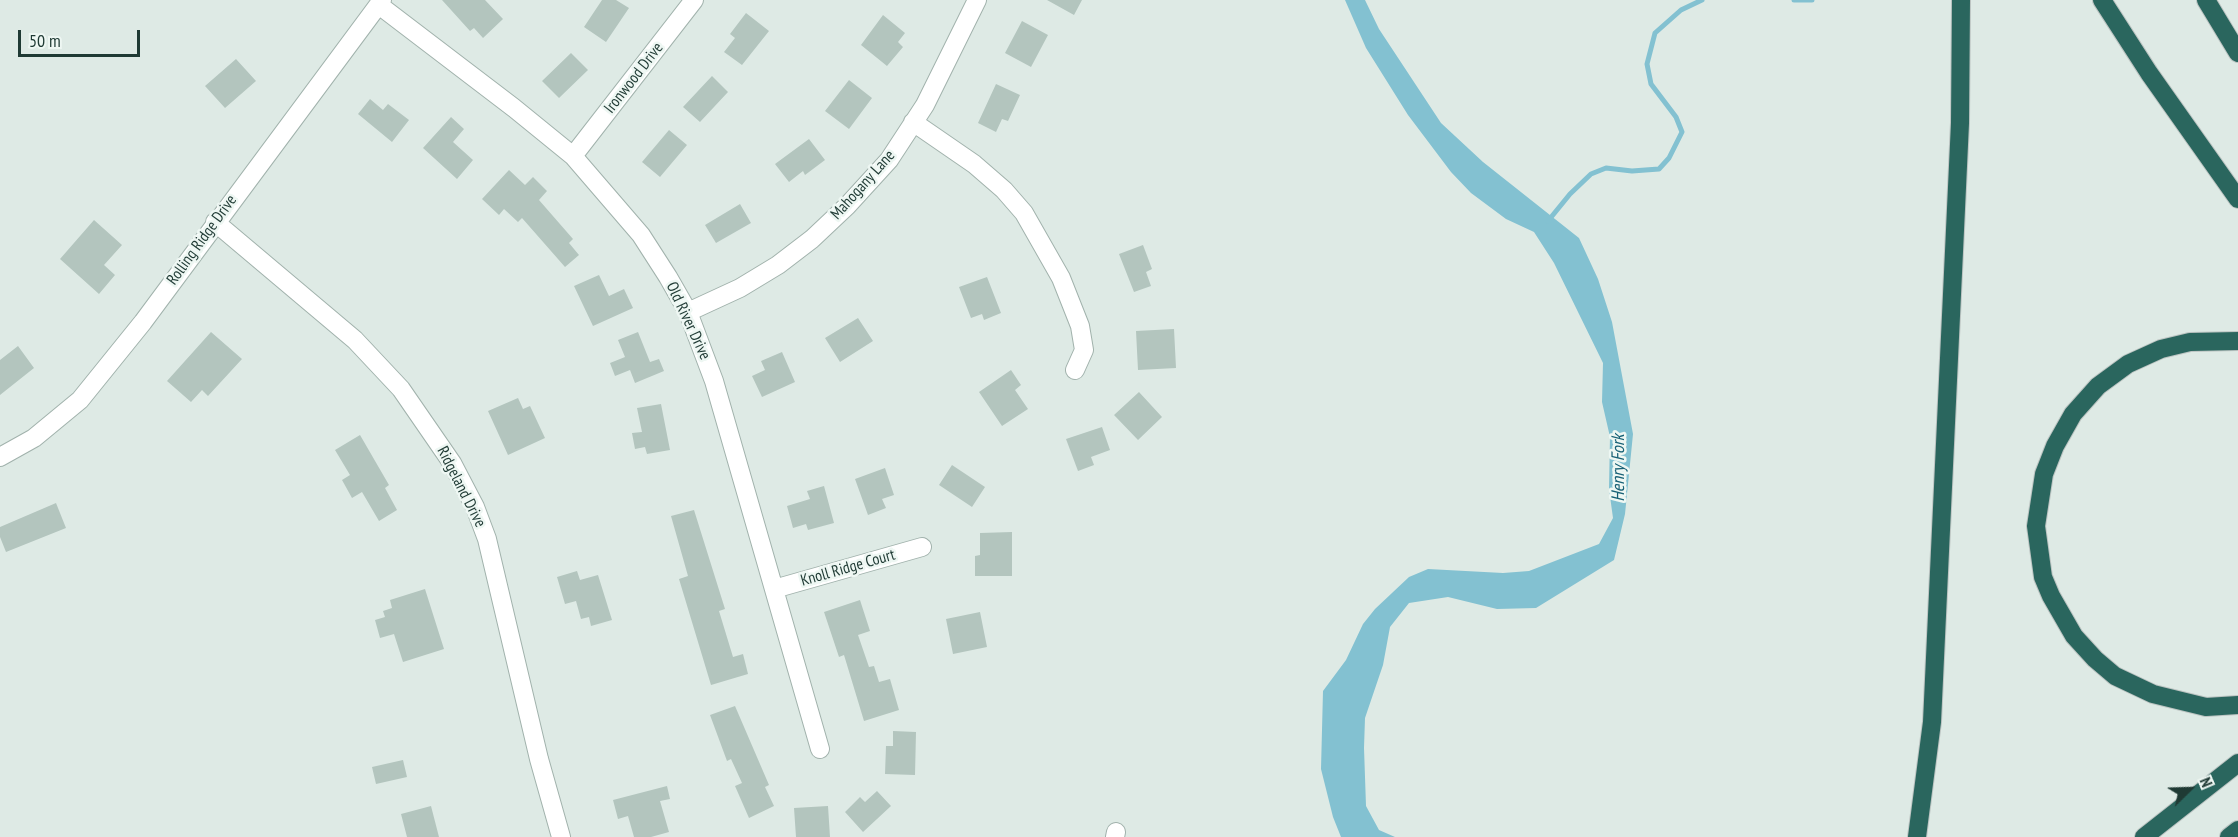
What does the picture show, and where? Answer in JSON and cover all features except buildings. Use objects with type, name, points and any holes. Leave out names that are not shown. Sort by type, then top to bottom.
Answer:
[{"type":"highway","points":[[1917,837],[1932,722],[1960,123],[1961,0]]},
{"type":"highway","points":[[2102,0],[2149,73],[2238,199]]},
{"type":"highway","points":[[2206,0],[2238,53]]},
{"type":"highway","points":[[2238,341],[2190,342],[2161,349],[2128,364],[2098,386],[2073,414],[2055,446],[2044,474],[2036,526],[2043,577],[2051,596],[2074,636],[2095,659],[2115,676],[2152,694],[2206,707],[2238,705]]},
{"type":"highway","points":[[2144,837],[2238,763]]},
{"type":"highway","points":[[2229,837],[2238,830]]},
{"type":"street","name":"Ironwood Drive","points":[[573,156],[694,0]]},
{"type":"street","name":"Mahogany Lane","points":[[688,312],[740,288],[812,239],[848,206],[889,160],[925,105],[977,0]]},
{"type":"street","name":"Old River Drive","points":[[381,2],[573,156],[641,235],[688,312],[714,381],[820,749]]},
{"type":"street","name":"Rolling Ridge Drive","points":[[0,457],[34,438],[80,400],[143,322],[215,222],[381,2]]},
{"type":"street","points":[[913,122],[974,164],[1004,190],[1024,213],[1061,278],[1080,326],[1084,350],[1075,370]]},
{"type":"street","name":"Ridgeland Drive","points":[[215,222],[368,353],[424,419],[452,463],[475,507],[487,539],[561,837]]},
{"type":"street","name":"Knoll Ridge Court","points":[[774,589],[922,547]]},
{"type":"water","name":"Henry Fork","points":[[1345,0],[1365,0],[1379,29],[1441,123],[1483,162],[1579,238],[1598,279],[1612,322],[1633,434],[1625,514],[1614,560],[1536,608],[1497,609],[1448,597],[1409,603],[1390,627],[1383,665],[1365,718],[1364,748],[1366,806],[1379,830],[1395,837],[1341,837],[1333,817],[1321,769],[1323,691],[1346,660],[1363,624],[1375,609],[1409,577],[1428,569],[1503,573],[1529,571],[1599,544],[1613,518],[1609,489],[1610,437],[1602,402],[1603,363],[1554,263],[1534,232],[1506,219],[1471,193],[1451,172],[1408,115],[1366,48]]},
{"type":"waterway","points":[[1548,221],[1570,194],[1591,174],[1606,168],[1632,171],[1659,169],[1669,158],[1682,132],[1676,117],[1651,84],[1647,64],[1655,33],[1681,10],[1702,0]]},
{"type":"waterway","points":[[1794,0],[1812,0]]}]
